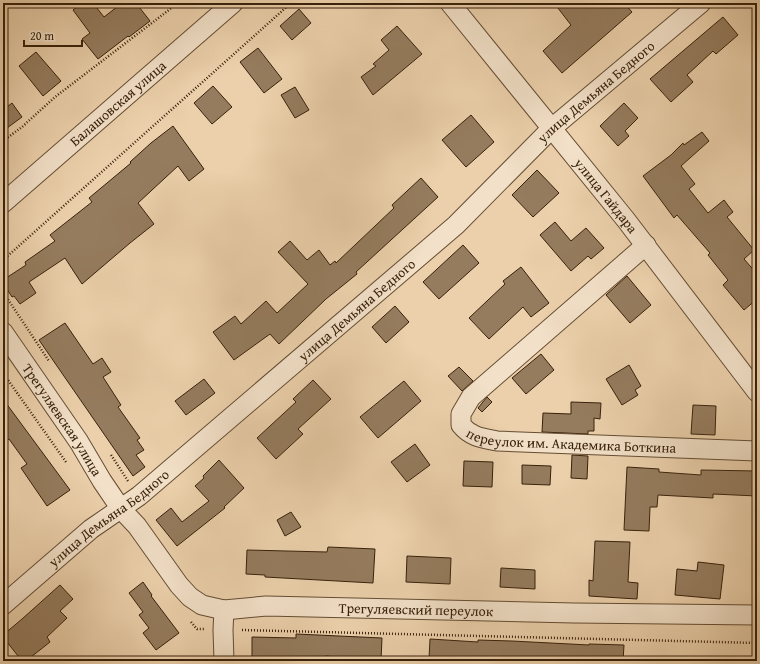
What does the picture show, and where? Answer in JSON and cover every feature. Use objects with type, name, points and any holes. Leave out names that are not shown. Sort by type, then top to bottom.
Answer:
[{"type":"street","name":"Балашовская улица","points":[[3,203],[233,3]]},
{"type":"street","name":"улица Гайдара","points":[[450,3],[646,245],[757,392]]},
{"type":"street","name":"улица Демьяна Бедного","points":[[3,605],[91,529],[138,496],[456,225],[552,128],[701,3]]},
{"type":"street","name":"переулок им. Академика Боткина","points":[[646,245],[471,397],[460,414],[461,425],[467,432],[478,437],[497,441],[757,451]]},
{"type":"street","name":"Трегуляевская улица","points":[[3,332],[79,442],[120,509]]},
{"type":"street","name":"Трегуляевский переулок","points":[[120,509],[137,526],[179,585],[190,597],[202,605],[224,610],[266,606],[574,613],[757,615]]},
{"type":"street","points":[[224,610],[224,661]]},
{"type":"path","points":[[3,141],[22,128],[55,97],[178,3]]},
{"type":"path","points":[[3,260],[291,3]]},
{"type":"building","points":[[82,3],[93,3],[104,17],[122,3],[136,3],[150,21],[98,59],[82,39],[90,33],[73,10]]},
{"type":"building","points":[[554,3],[624,3],[632,12],[562,73],[543,51],[571,25]]},
{"type":"building","points":[[299,9],[311,23],[292,40],[280,26]]},
{"type":"building","points":[[723,17],[738,35],[716,54],[713,51],[687,75],[693,82],[671,102],[650,79]]},
{"type":"building","points":[[397,26],[422,54],[373,95],[361,77],[376,66],[373,64],[389,50],[381,40]]},
{"type":"building","points":[[258,48],[282,79],[264,93],[240,62]]},
{"type":"building","points":[[36,52],[61,81],[43,96],[19,66]]},
{"type":"building","points":[[213,86],[232,107],[212,124],[194,103]]},
{"type":"building","points":[[295,87],[309,110],[295,118],[281,95]]},
{"type":"building","points":[[12,103],[22,117],[3,131],[3,110]]},
{"type":"building","points":[[624,103],[638,118],[625,131],[629,136],[618,146],[600,126]]},
{"type":"building","points":[[471,115],[494,142],[466,167],[442,140]]},
{"type":"building","points":[[173,126],[204,169],[189,181],[178,166],[138,203],[154,224],[82,284],[65,258],[29,282],[36,293],[20,304],[14,296],[12,297],[3,283],[3,280],[26,265],[25,262],[55,241],[50,235],[92,202],[89,198],[131,163],[130,162],[151,143]]},
{"type":"building","points":[[702,132],[709,141],[681,166],[695,184],[689,189],[708,213],[724,200],[733,212],[727,217],[754,250],[744,259],[757,274],[757,299],[744,310],[723,285],[728,280],[708,255],[710,253],[677,215],[674,218],[643,176],[671,155],[683,143],[684,145]]},
{"type":"building","points":[[537,170],[559,193],[533,217],[512,195]]},
{"type":"building","points":[[421,178],[438,197],[356,272],[357,274],[326,299],[279,344],[270,334],[234,360],[213,332],[235,316],[241,324],[266,301],[277,313],[308,284],[278,252],[290,241],[307,260],[319,250],[330,265],[335,261],[336,263],[394,208],[392,205]]},
{"type":"building","points":[[555,222],[571,241],[586,228],[604,248],[591,259],[588,256],[571,271],[540,235]]},
{"type":"building","points":[[463,245],[479,263],[439,299],[423,282]]},
{"type":"building","points":[[521,267],[549,303],[531,317],[523,307],[489,339],[469,318],[505,284],[503,281]]},
{"type":"building","points":[[627,276],[651,305],[630,323],[606,295]]},
{"type":"building","points":[[395,306],[409,322],[386,343],[372,327]]},
{"type":"building","points":[[65,323],[93,364],[102,358],[111,372],[103,377],[121,405],[118,407],[140,438],[137,440],[144,450],[136,455],[145,467],[133,476],[39,340]]},
{"type":"building","points":[[541,354],[554,370],[526,394],[512,378]]},
{"type":"building","points":[[629,365],[641,386],[635,390],[638,395],[622,405],[606,379]]},
{"type":"building","points":[[459,367],[473,381],[462,391],[448,376]]},
{"type":"building","points":[[204,379],[215,393],[186,415],[175,401]]},
{"type":"building","points":[[313,380],[331,399],[298,429],[303,434],[276,459],[257,438],[296,402],[293,399]]},
{"type":"building","points":[[404,381],[421,401],[378,438],[360,417]]},
{"type":"building","points":[[487,397],[492,402],[482,412],[478,408]]},
{"type":"building","points":[[3,399],[70,490],[47,506],[21,468],[27,464],[9,439],[3,443]]},
{"type":"building","points":[[571,402],[601,403],[600,419],[594,418],[594,431],[588,431],[588,434],[542,432],[543,413],[571,414]]},
{"type":"building","points":[[693,405],[716,406],[715,435],[691,434]]},
{"type":"building","points":[[415,444],[430,465],[407,482],[391,462]]},
{"type":"building","points":[[572,455],[588,456],[587,479],[571,478]]},
{"type":"building","points":[[219,460],[244,488],[224,507],[225,508],[177,546],[156,520],[171,508],[182,522],[209,501],[195,486]]},
{"type":"building","points":[[464,461],[493,462],[492,487],[463,486]]},
{"type":"building","points":[[522,465],[551,466],[550,485],[522,484]]},
{"type":"building","points":[[627,467],[659,469],[659,472],[701,475],[701,470],[757,471],[757,496],[713,494],[713,498],[658,495],[657,507],[650,507],[649,531],[624,530]]},
{"type":"building","points":[[291,512],[301,527],[285,536],[277,520]]},
{"type":"building","points":[[595,541],[630,542],[628,582],[638,583],[637,599],[589,596],[589,580],[593,581]]},
{"type":"building","points":[[328,547],[375,549],[373,583],[265,577],[265,575],[246,574],[247,550],[327,552]]},
{"type":"building","points":[[407,556],[451,558],[450,584],[406,582]]},
{"type":"building","points":[[698,562],[724,565],[720,599],[675,595],[677,569],[697,571]]},
{"type":"building","points":[[501,568],[535,570],[535,589],[500,587]]},
{"type":"building","points":[[143,582],[152,595],[151,596],[179,633],[156,650],[143,633],[149,628],[139,615],[143,612],[129,593]]},
{"type":"building","points":[[60,585],[73,599],[60,611],[67,618],[47,637],[50,642],[26,661],[22,661],[3,635]]},
{"type":"building","points":[[296,634],[382,638],[381,660],[325,656],[325,661],[252,661],[252,637],[296,638]]},
{"type":"building","points":[[430,639],[478,642],[478,640],[624,645],[623,661],[464,661],[429,659]]}]
